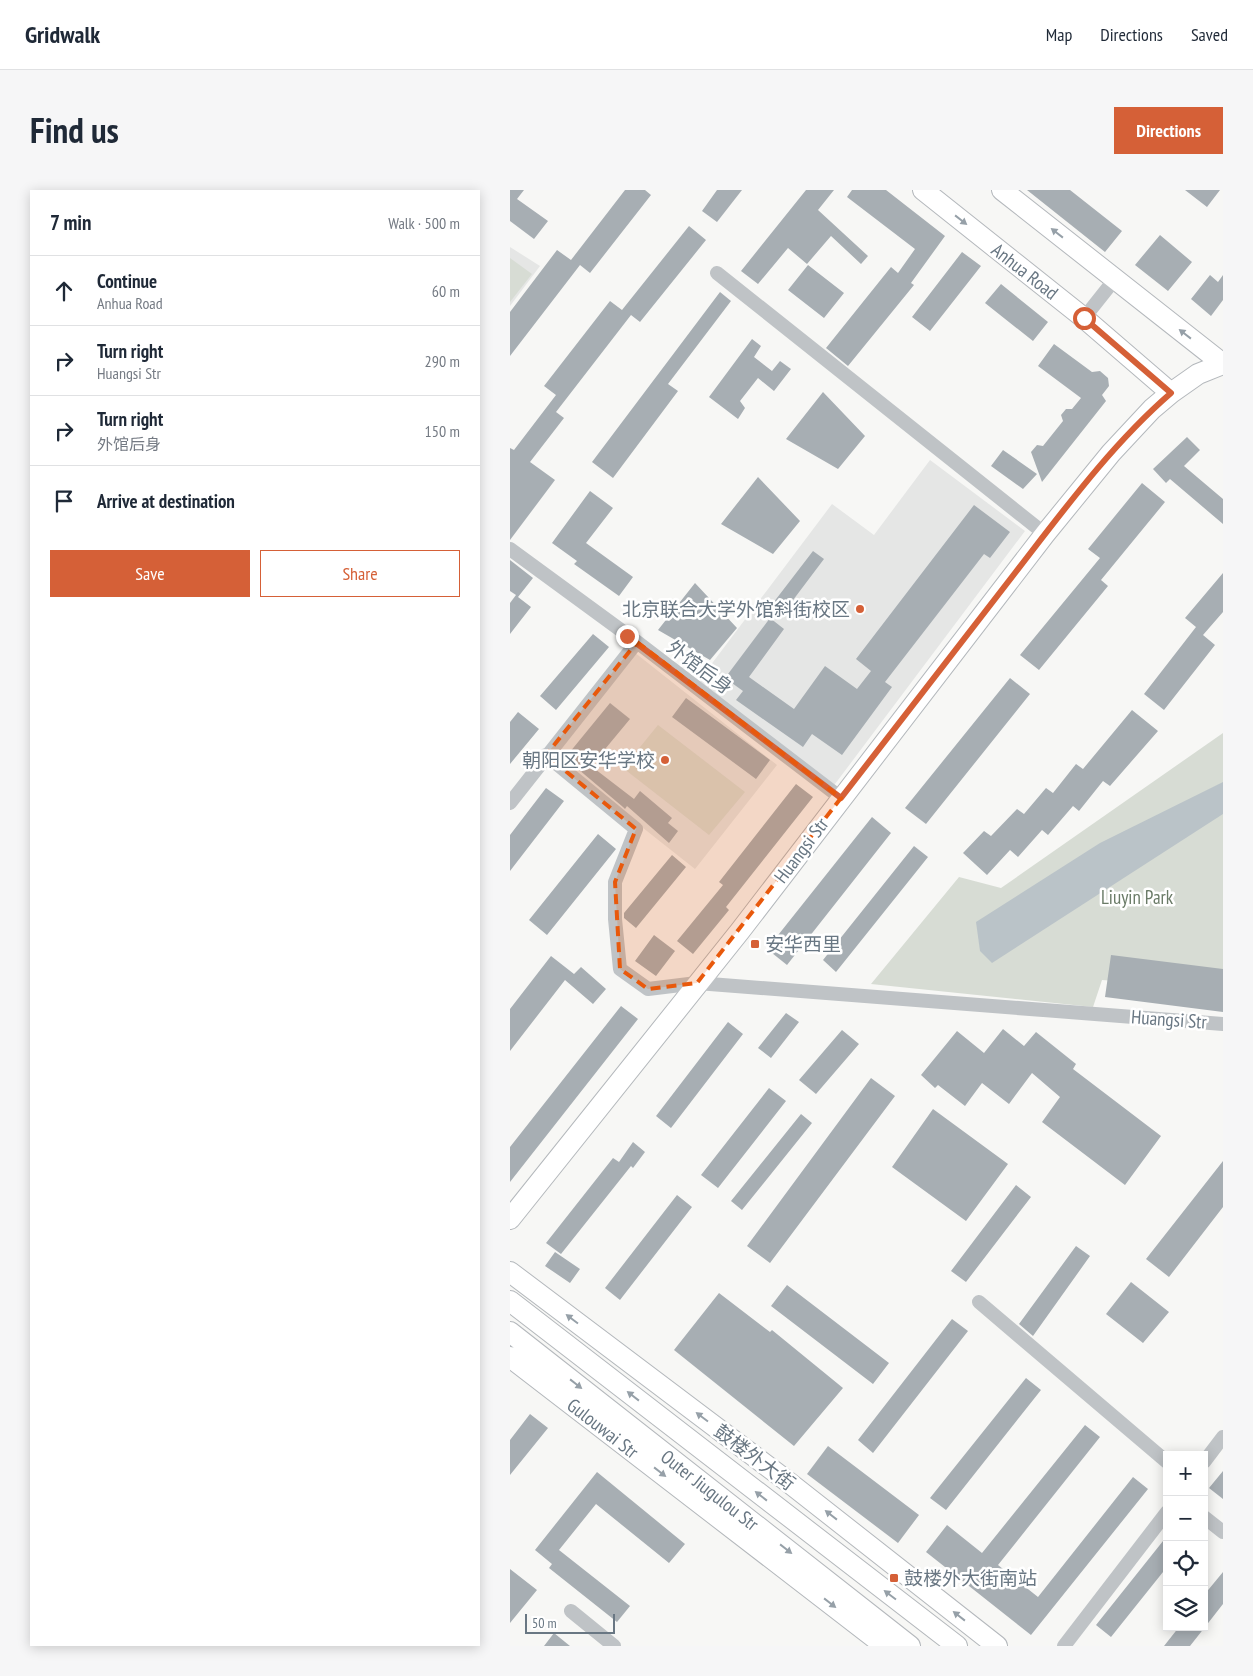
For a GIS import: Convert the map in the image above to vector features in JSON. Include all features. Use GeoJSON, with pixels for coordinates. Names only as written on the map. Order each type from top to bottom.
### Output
{"type":"FeatureCollection","features":[{"type":"Feature","properties":{"kind":"street","name":"Anhua Road"},"geometry":{"type":"LineString","coordinates":[[923,190],[1084,318],[1171,393]]}},
{"type":"Feature","properties":{"kind":"street"},"geometry":{"type":"LineString","coordinates":[[1002,190],[1223,364]]}},
{"type":"Feature","properties":{"kind":"street"},"geometry":{"type":"LineString","coordinates":[[717,273],[1045,534]]}},
{"type":"Feature","properties":{"kind":"street"},"geometry":{"type":"LineString","coordinates":[[1084,318],[1115,279]]}},
{"type":"Feature","properties":{"kind":"street","name":"Huangsi Str"},"geometry":{"type":"LineString","coordinates":[[510,1219],[697,983],[1045,534],[1111,453],[1152,409],[1171,393],[1198,374],[1223,364]]}},
{"type":"Feature","properties":{"kind":"street","name":"外馆后身"},"geometry":{"type":"LineString","coordinates":[[510,550],[636,642],[841,798]]}},
{"type":"Feature","properties":{"kind":"street"},"geometry":{"type":"LineString","coordinates":[[510,803],[636,642]]}},
{"type":"Feature","properties":{"kind":"street","name":"Huangsi Str"},"geometry":{"type":"LineString","coordinates":[[546,756],[636,829],[615,882],[615,919],[620,970],[648,989],[697,983],[1223,1024]]}},
{"type":"Feature","properties":{"kind":"street","name":"鼓楼外大街"},"geometry":{"type":"LineString","coordinates":[[510,1272],[787,1481],[997,1646]]}},
{"type":"Feature","properties":{"kind":"street","name":"鼓楼外大街"},"geometry":{"type":"LineString","coordinates":[[510,1301],[957,1646]]}},
{"type":"Feature","properties":{"kind":"street"},"geometry":{"type":"LineString","coordinates":[[980,1302],[1163,1459]]}},
{"type":"Feature","properties":{"kind":"street","name":"Outer Jiugulou Str"},"geometry":{"type":"LineString","coordinates":[[510,1332],[910,1646]]}},
{"type":"Feature","properties":{"kind":"street","name":"Gulouwai Str"},"geometry":{"type":"LineString","coordinates":[[510,1357],[885,1646]]}},
{"type":"Feature","properties":{"kind":"street"},"geometry":{"type":"LineString","coordinates":[[1208,1457],[1223,1437]]}},
{"type":"Feature","properties":{"kind":"street"},"geometry":{"type":"LineString","coordinates":[[1064,1646],[1163,1517]]}},
{"type":"Feature","properties":{"kind":"street"},"geometry":{"type":"LineString","coordinates":[[1208,1520],[1223,1532]]}},
{"type":"Feature","properties":{"kind":"street"},"geometry":{"type":"LineString","coordinates":[[570,1611],[614,1646]]}},
{"type":"Feature","properties":{"kind":"highlighted area"},"geometry":{"type":"Polygon","coordinates":[[[637,642],[841,798],[697,983],[648,989],[620,969],[615,882],[636,829],[546,755],[637,642]]]}},
{"type":"Feature","properties":{"kind":"shaded area"},"geometry":{"type":"Polygon","coordinates":[[[510,247],[540,266],[510,306],[510,247]]]}},
{"type":"Feature","properties":{"kind":"shaded area","name":"北京联合大学外馆斜街校区"},"geometry":{"type":"Polygon","coordinates":[[[930,460],[1025,531],[832,788],[698,682],[832,504],[874,535],[930,460]]]}},
{"type":"Feature","properties":{"kind":"shaded area","name":"朝阳区安华学校"},"geometry":{"type":"Polygon","coordinates":[[[634,652],[777,765],[695,869],[552,756],[634,652]]]}},
{"type":"Feature","properties":{"kind":"shaded area"},"geometry":{"type":"Polygon","coordinates":[[[1223,782],[1223,814],[992,963],[980,951],[976,922],[1100,843],[1223,782]]]}},
{"type":"Feature","properties":{"kind":"green space"},"geometry":{"type":"Polygon","coordinates":[[[510,258],[532,274],[510,302],[510,258]]]}},
{"type":"Feature","properties":{"kind":"green space"},"geometry":{"type":"Polygon","coordinates":[[[658,725],[745,792],[709,835],[623,768],[658,725]]]}},
{"type":"Feature","properties":{"kind":"green space","name":"Liuyin Park"},"geometry":{"type":"Polygon","coordinates":[[[1223,733],[1223,988],[1102,980],[1093,1007],[871,984],[959,877],[1001,888],[1223,733]]]}},
{"type":"Feature","properties":{"kind":"building"},"geometry":{"type":"Polygon","coordinates":[[[510,190],[524,190],[517,199],[548,221],[534,239],[510,221],[510,190]]]}},
{"type":"Feature","properties":{"kind":"building"},"geometry":{"type":"Polygon","coordinates":[[[625,190],[645,190],[651,195],[590,273],[580,265],[510,356],[510,312],[557,250],[571,260],[625,190]]]}},
{"type":"Feature","properties":{"kind":"building"},"geometry":{"type":"Polygon","coordinates":[[[717,190],[742,190],[717,222],[702,211],[717,190]]]}},
{"type":"Feature","properties":{"kind":"building"},"geometry":{"type":"Polygon","coordinates":[[[806,190],[834,190],[818,210],[868,256],[861,264],[831,236],[807,264],[788,248],[758,284],[741,271],[806,190]]]}},
{"type":"Feature","properties":{"kind":"building"},"geometry":{"type":"Polygon","coordinates":[[[852,190],[886,190],[945,236],[911,283],[914,285],[848,366],[826,348],[891,267],[898,273],[915,249],[847,197],[852,190]]]}},
{"type":"Feature","properties":{"kind":"building"},"geometry":{"type":"Polygon","coordinates":[[[1027,190],[1070,190],[1122,231],[1105,252],[1027,190]]]}},
{"type":"Feature","properties":{"kind":"building"},"geometry":{"type":"Polygon","coordinates":[[[1185,190],[1220,190],[1207,207],[1185,190]]]}},
{"type":"Feature","properties":{"kind":"building"},"geometry":{"type":"Polygon","coordinates":[[[689,226],[706,240],[640,322],[631,315],[556,412],[564,418],[530,462],[555,480],[510,540],[510,448],[514,450],[556,395],[544,386],[610,301],[622,310],[689,226]]]}},
{"type":"Feature","properties":{"kind":"building"},"geometry":{"type":"Polygon","coordinates":[[[1160,235],[1192,262],[1168,291],[1135,265],[1160,235]]]}},
{"type":"Feature","properties":{"kind":"building"},"geometry":{"type":"Polygon","coordinates":[[[962,252],[981,266],[930,331],[912,317],[962,252]]]}},
{"type":"Feature","properties":{"kind":"building"},"geometry":{"type":"Polygon","coordinates":[[[808,265],[844,293],[824,318],[788,290],[808,265]]]}},
{"type":"Feature","properties":{"kind":"building"},"geometry":{"type":"Polygon","coordinates":[[[1210,275],[1218,282],[1223,275],[1223,300],[1211,316],[1191,299],[1210,275]]]}},
{"type":"Feature","properties":{"kind":"building"},"geometry":{"type":"Polygon","coordinates":[[[1001,284],[1048,322],[1033,341],[985,303],[1001,284]]]}},
{"type":"Feature","properties":{"kind":"building"},"geometry":{"type":"Polygon","coordinates":[[[720,292],[731,301],[668,384],[678,391],[613,478],[592,462],[720,292]]]}},
{"type":"Feature","properties":{"kind":"building"},"geometry":{"type":"Polygon","coordinates":[[[752,339],[761,346],[754,357],[772,371],[780,361],[791,369],[774,391],[758,378],[740,401],[745,408],[738,419],[709,397],[752,339]]]}},
{"type":"Feature","properties":{"kind":"building"},"geometry":{"type":"Polygon","coordinates":[[[1054,344],[1092,372],[1100,371],[1108,378],[1109,386],[1102,395],[1106,401],[1042,482],[1031,452],[1037,445],[1043,446],[1063,421],[1061,415],[1066,409],[1072,409],[1081,398],[1038,366],[1054,344]]]}},
{"type":"Feature","properties":{"kind":"building"},"geometry":{"type":"Polygon","coordinates":[[[823,392],[865,436],[838,469],[786,439],[823,392]]]}},
{"type":"Feature","properties":{"kind":"building"},"geometry":{"type":"Polygon","coordinates":[[[1187,437],[1200,450],[1184,466],[1223,499],[1223,524],[1170,479],[1166,483],[1153,469],[1187,437]]]}},
{"type":"Feature","properties":{"kind":"building"},"geometry":{"type":"Polygon","coordinates":[[[1003,450],[1037,474],[1023,489],[991,466],[1003,450]]]}},
{"type":"Feature","properties":{"kind":"building"},"geometry":{"type":"Polygon","coordinates":[[[758,477],[800,521],[773,554],[721,524],[758,477]]]}},
{"type":"Feature","properties":{"kind":"building"},"geometry":{"type":"Polygon","coordinates":[[[1142,483],[1165,502],[1101,580],[1108,586],[1039,670],[1020,655],[1100,558],[1088,549],[1142,483]]]}},
{"type":"Feature","properties":{"kind":"building"},"geometry":{"type":"Polygon","coordinates":[[[590,491],[613,508],[586,543],[633,577],[619,596],[574,564],[577,561],[552,543],[590,491]]]}},
{"type":"Feature","properties":{"kind":"building"},"geometry":{"type":"Polygon","coordinates":[[[974,505],[1010,532],[990,558],[984,554],[885,682],[892,687],[842,755],[812,734],[803,747],[736,700],[743,691],[725,678],[770,618],[784,629],[749,677],[794,709],[825,666],[857,689],[871,671],[856,659],[974,505]]]}},
{"type":"Feature","properties":{"kind":"building"},"geometry":{"type":"Polygon","coordinates":[[[813,551],[824,559],[781,616],[770,607],[813,551]]]}},
{"type":"Feature","properties":{"kind":"building"},"geometry":{"type":"Polygon","coordinates":[[[510,560],[533,578],[518,597],[531,607],[510,634],[510,603],[516,595],[510,591],[510,560]]]}},
{"type":"Feature","properties":{"kind":"building"},"geometry":{"type":"Polygon","coordinates":[[[1223,573],[1223,612],[1203,635],[1215,645],[1164,710],[1144,694],[1196,627],[1185,618],[1223,573]]]}},
{"type":"Feature","properties":{"kind":"building"},"geometry":{"type":"Polygon","coordinates":[[[695,583],[737,628],[710,660],[658,630],[695,583]]]}},
{"type":"Feature","properties":{"kind":"building"},"geometry":{"type":"Polygon","coordinates":[[[593,634],[609,647],[556,710],[540,696],[593,634]]]}},
{"type":"Feature","properties":{"kind":"building"},"geometry":{"type":"Polygon","coordinates":[[[1010,678],[1030,694],[926,824],[905,808],[1010,678]]]}},
{"type":"Feature","properties":{"kind":"building"},"geometry":{"type":"Polygon","coordinates":[[[686,698],[770,760],[756,779],[672,717],[686,698]]]}},
{"type":"Feature","properties":{"kind":"building"},"geometry":{"type":"Polygon","coordinates":[[[610,703],[630,719],[591,766],[634,799],[640,791],[672,818],[668,823],[678,831],[669,843],[627,806],[625,809],[565,758],[610,703]]]}},
{"type":"Feature","properties":{"kind":"building"},"geometry":{"type":"Polygon","coordinates":[[[1132,710],[1158,731],[1110,786],[1103,781],[1079,811],[1073,806],[1048,835],[1042,830],[1018,857],[1010,850],[987,875],[963,853],[984,831],[991,836],[1017,809],[1024,814],[1046,788],[1053,793],[1076,764],[1083,769],[1132,710]]]}},
{"type":"Feature","properties":{"kind":"building"},"geometry":{"type":"Polygon","coordinates":[[[518,712],[539,729],[510,764],[510,722],[518,712]]]}},
{"type":"Feature","properties":{"kind":"building"},"geometry":{"type":"Polygon","coordinates":[[[796,784],[813,797],[726,907],[729,910],[693,954],[677,941],[723,885],[719,882],[796,784]]]}},
{"type":"Feature","properties":{"kind":"building"},"geometry":{"type":"Polygon","coordinates":[[[546,788],[564,801],[510,871],[510,835],[546,788]]]}},
{"type":"Feature","properties":{"kind":"building"},"geometry":{"type":"Polygon","coordinates":[[[872,817],[891,833],[787,965],[767,949],[872,817]]]}},
{"type":"Feature","properties":{"kind":"building"},"geometry":{"type":"Polygon","coordinates":[[[598,834],[616,849],[547,935],[529,920],[598,834]]]}},
{"type":"Feature","properties":{"kind":"building"},"geometry":{"type":"Polygon","coordinates":[[[914,846],[928,857],[836,972],[823,960],[914,846]]]}},
{"type":"Feature","properties":{"kind":"building"},"geometry":{"type":"Polygon","coordinates":[[[672,855],[686,867],[636,928],[624,918],[624,913],[672,855]]]}},
{"type":"Feature","properties":{"kind":"building"},"geometry":{"type":"Polygon","coordinates":[[[654,935],[675,951],[656,976],[635,961],[654,935]]]}},
{"type":"Feature","properties":{"kind":"building"},"geometry":{"type":"Polygon","coordinates":[[[1111,955],[1223,969],[1223,1012],[1105,997],[1111,955]]]}},
{"type":"Feature","properties":{"kind":"building"},"geometry":{"type":"Polygon","coordinates":[[[551,956],[574,974],[581,967],[606,989],[593,1004],[565,980],[510,1051],[510,1009],[551,956]]]}},
{"type":"Feature","properties":{"kind":"building"},"geometry":{"type":"Polygon","coordinates":[[[621,1006],[638,1019],[510,1182],[510,1147],[621,1006]]]}},
{"type":"Feature","properties":{"kind":"building"},"geometry":{"type":"Polygon","coordinates":[[[786,1013],[799,1022],[771,1058],[758,1048],[786,1013]]]}},
{"type":"Feature","properties":{"kind":"building"},"geometry":{"type":"Polygon","coordinates":[[[728,1022],[743,1034],[671,1128],[656,1116],[728,1022]]]}},
{"type":"Feature","properties":{"kind":"building"},"geometry":{"type":"Polygon","coordinates":[[[1003,1029],[1024,1046],[1036,1032],[1076,1064],[1073,1069],[1161,1136],[1125,1185],[1042,1122],[1060,1097],[1032,1073],[1009,1104],[982,1083],[965,1106],[938,1085],[935,1088],[921,1075],[957,1031],[984,1053],[1003,1029]]]}},
{"type":"Feature","properties":{"kind":"building"},"geometry":{"type":"Polygon","coordinates":[[[842,1030],[859,1044],[816,1094],[799,1080],[842,1030]]]}},
{"type":"Feature","properties":{"kind":"building"},"geometry":{"type":"Polygon","coordinates":[[[871,1078],[895,1096],[770,1263],[747,1246],[871,1078]]]}},
{"type":"Feature","properties":{"kind":"building"},"geometry":{"type":"Polygon","coordinates":[[[769,1088],[786,1101],[718,1188],[701,1175],[769,1088]]]}},
{"type":"Feature","properties":{"kind":"building"},"geometry":{"type":"Polygon","coordinates":[[[933,1109],[1008,1164],[966,1221],[892,1167],[933,1109]]]}},
{"type":"Feature","properties":{"kind":"building"},"geometry":{"type":"Polygon","coordinates":[[[801,1114],[812,1123],[742,1210],[731,1201],[801,1114]]]}},
{"type":"Feature","properties":{"kind":"building"},"geometry":{"type":"Polygon","coordinates":[[[633,1142],[645,1152],[633,1168],[631,1166],[561,1254],[546,1243],[613,1158],[619,1162],[633,1142]]]}},
{"type":"Feature","properties":{"kind":"building"},"geometry":{"type":"Polygon","coordinates":[[[1223,1161],[1223,1207],[1169,1277],[1146,1259],[1223,1161]]]}},
{"type":"Feature","properties":{"kind":"building"},"geometry":{"type":"Polygon","coordinates":[[[1016,1185],[1031,1197],[966,1282],[951,1271],[1016,1185]]]}},
{"type":"Feature","properties":{"kind":"building"},"geometry":{"type":"Polygon","coordinates":[[[677,1195],[692,1207],[620,1300],[605,1288],[677,1195]]]}},
{"type":"Feature","properties":{"kind":"building"},"geometry":{"type":"Polygon","coordinates":[[[1076,1246],[1090,1256],[1033,1336],[1019,1324],[1076,1246]]]}},
{"type":"Feature","properties":{"kind":"building"},"geometry":{"type":"Polygon","coordinates":[[[555,1252],[580,1269],[570,1283],[545,1266],[555,1252]]]}},
{"type":"Feature","properties":{"kind":"building"},"geometry":{"type":"Polygon","coordinates":[[[1131,1282],[1169,1312],[1143,1343],[1106,1314],[1131,1282]]]}},
{"type":"Feature","properties":{"kind":"building"},"geometry":{"type":"Polygon","coordinates":[[[787,1285],[889,1363],[873,1384],[771,1306],[787,1285]]]}},
{"type":"Feature","properties":{"kind":"building"},"geometry":{"type":"Polygon","coordinates":[[[719,1293],[770,1332],[772,1330],[843,1388],[794,1446],[674,1350],[719,1293]]]}},
{"type":"Feature","properties":{"kind":"building"},"geometry":{"type":"Polygon","coordinates":[[[952,1319],[968,1331],[873,1453],[858,1440],[952,1319]]]}},
{"type":"Feature","properties":{"kind":"building"},"geometry":{"type":"Polygon","coordinates":[[[1026,1378],[1041,1390],[946,1510],[930,1498],[1026,1378]]]}},
{"type":"Feature","properties":{"kind":"building"},"geometry":{"type":"Polygon","coordinates":[[[530,1414],[548,1428],[510,1475],[510,1440],[530,1414]]]}},
{"type":"Feature","properties":{"kind":"building"},"geometry":{"type":"Polygon","coordinates":[[[1085,1425],[1100,1437],[998,1565],[1038,1597],[1133,1477],[1148,1489],[1031,1635],[926,1552],[947,1525],[982,1553],[1085,1425]]]}},
{"type":"Feature","properties":{"kind":"building"},"geometry":{"type":"Polygon","coordinates":[[[828,1446],[919,1515],[898,1543],[807,1474],[828,1446]]]}},
{"type":"Feature","properties":{"kind":"building"},"geometry":{"type":"Polygon","coordinates":[[[1223,1471],[1223,1499],[1209,1488],[1223,1471]]]}},
{"type":"Feature","properties":{"kind":"building"},"geometry":{"type":"Polygon","coordinates":[[[597,1472],[685,1544],[669,1563],[596,1504],[559,1550],[630,1606],[617,1622],[549,1568],[552,1564],[535,1550],[597,1472]]]}},
{"type":"Feature","properties":{"kind":"building"},"geometry":{"type":"Polygon","coordinates":[[[1163,1541],[1163,1572],[1111,1637],[1096,1625],[1163,1541]]]}},
{"type":"Feature","properties":{"kind":"building"},"geometry":{"type":"Polygon","coordinates":[[[510,1569],[537,1590],[510,1623],[510,1569]]]}},
{"type":"Feature","properties":{"kind":"building"},"geometry":{"type":"Polygon","coordinates":[[[1223,1572],[1223,1604],[1208,1623],[1208,1590],[1223,1572]]]}},
{"type":"Feature","properties":{"kind":"building"},"geometry":{"type":"Polygon","coordinates":[[[1176,1631],[1202,1631],[1190,1646],[1164,1646],[1176,1631]]]}},
{"type":"Feature","properties":{"kind":"building"},"geometry":{"type":"Polygon","coordinates":[[[554,1633],[570,1646],[544,1646],[554,1633]]]}},
{"type":"Feature","properties":{"kind":"place","name":"北京联合大学外馆斜街校区"},"geometry":{"type":"Point","coordinates":[860,609]}},
{"type":"Feature","properties":{"kind":"place","name":"朝阳区安华学校"},"geometry":{"type":"Point","coordinates":[665,760]}},
{"type":"Feature","properties":{"kind":"place","name":"安华西里"},"geometry":{"type":"Point","coordinates":[755,944]}},
{"type":"Feature","properties":{"kind":"place","name":"鼓楼外大街南站"},"geometry":{"type":"Point","coordinates":[894,1578]}},
{"type":"Feature","properties":{"kind":"route"},"geometry":{"type":"LineString","coordinates":[[627,636],[841,798],[1045,534],[1111,453],[1152,409],[1171,393],[1084,318]]}}]}
